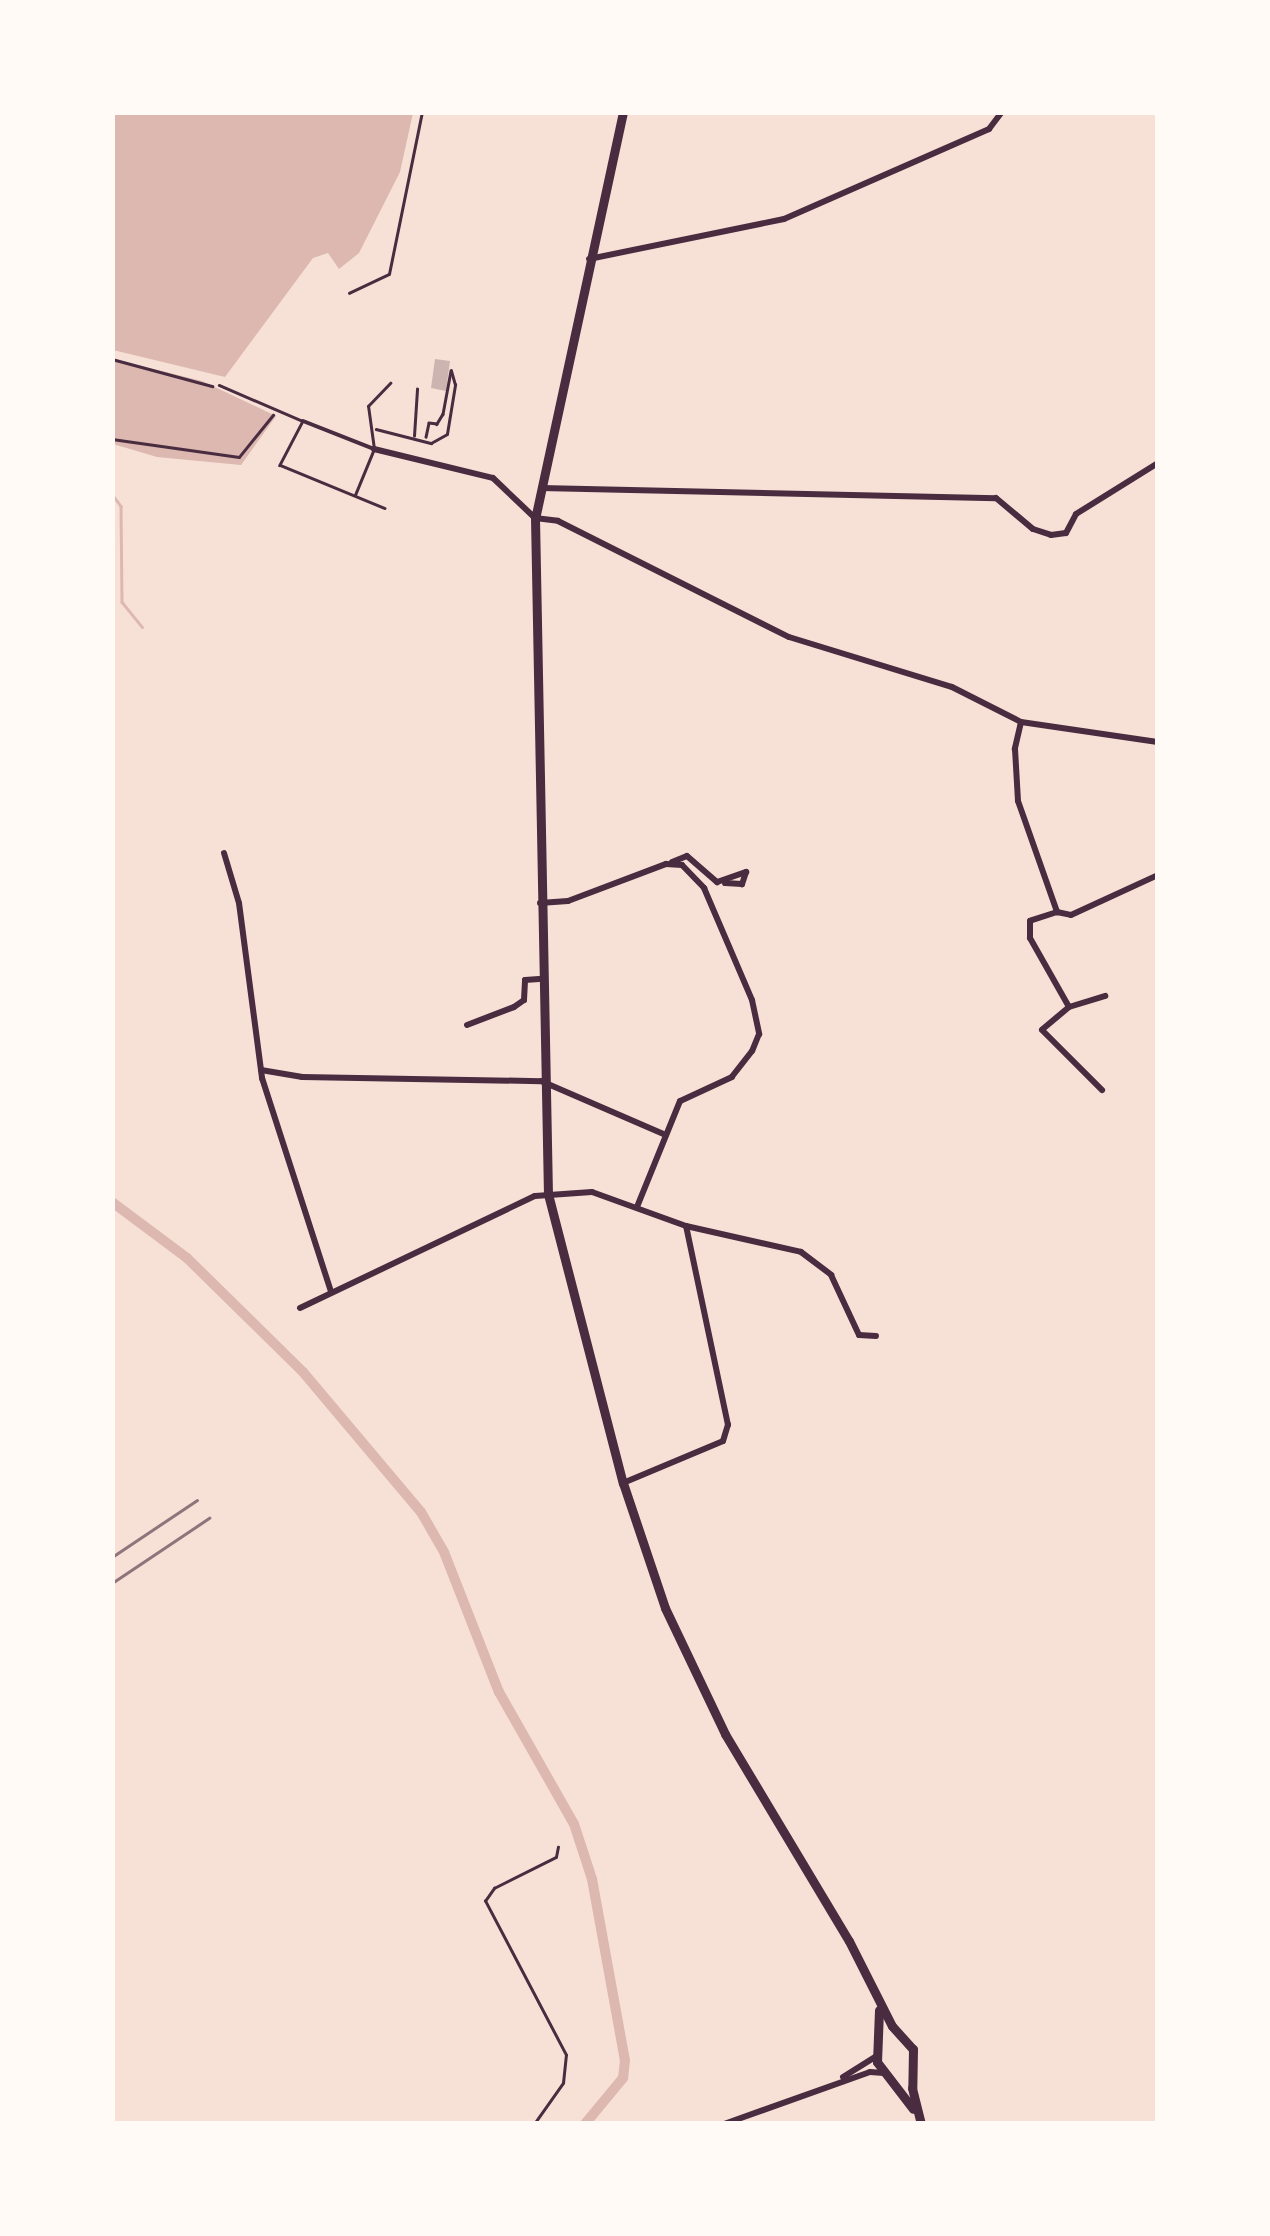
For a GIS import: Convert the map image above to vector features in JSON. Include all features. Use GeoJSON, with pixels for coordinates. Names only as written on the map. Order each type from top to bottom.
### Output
{"type":"FeatureCollection","features":[{"type":"Feature","properties":{"kind":"main road"},"geometry":{"type":"LineString","coordinates":[[622,112],[587,260],[536,518],[541,1082],[548,1194],[623,1483],[690,1664],[878,2002],[915,2055],[912,2067],[920,2122]]}},
{"type":"Feature","properties":{"kind":"main road"},"geometry":{"type":"LineString","coordinates":[[878,2002],[881,2044],[876,2056],[920,2122]]}},
{"type":"Feature","properties":{"kind":"main road"},"geometry":{"type":"LineString","coordinates":[[881,2044],[904,2040]]}},
{"type":"Feature","properties":{"kind":"main road"},"geometry":{"type":"LineString","coordinates":[[887,2074],[912,2067]]}},
{"type":"Feature","properties":{"kind":"street"},"geometry":{"type":"LineString","coordinates":[[587,260],[784,219],[989,129],[1002,112]]}},
{"type":"Feature","properties":{"kind":"street"},"geometry":{"type":"LineString","coordinates":[[304,421],[374,449],[494,478],[536,518],[604,543],[749,621],[952,686],[1022,722],[1155,741]]}},
{"type":"Feature","properties":{"kind":"street"},"geometry":{"type":"LineString","coordinates":[[540,488],[996,498],[1051,536],[1066,533],[1076,514],[1158,463]]}},
{"type":"Feature","properties":{"kind":"street"},"geometry":{"type":"LineString","coordinates":[[1022,722],[1015,749],[1018,800],[1057,912]]}},
{"type":"Feature","properties":{"kind":"street"},"geometry":{"type":"LineString","coordinates":[[224,853],[239,903],[261,1070],[330,1292]]}},
{"type":"Feature","properties":{"kind":"street"},"geometry":{"type":"LineString","coordinates":[[538,902],[568,901],[687,856],[725,882]]}},
{"type":"Feature","properties":{"kind":"street"},"geometry":{"type":"LineString","coordinates":[[638,1207],[680,1101],[732,1077],[760,1034],[752,1000],[704,888],[682,866],[666,864]]}},
{"type":"Feature","properties":{"kind":"street"},"geometry":{"type":"LineString","coordinates":[[1068,1008],[1030,938],[1030,921],[1057,912],[1071,915],[1158,875]]}},
{"type":"Feature","properties":{"kind":"street"},"geometry":{"type":"LineString","coordinates":[[466,1025],[524,1000],[525,980],[540,979]]}},
{"type":"Feature","properties":{"kind":"street"},"geometry":{"type":"LineString","coordinates":[[1102,1090],[1042,1030],[1068,1008],[1105,996]]}},
{"type":"Feature","properties":{"kind":"street"},"geometry":{"type":"LineString","coordinates":[[261,1070],[302,1077],[541,1082],[666,1135]]}},
{"type":"Feature","properties":{"kind":"street"},"geometry":{"type":"LineString","coordinates":[[300,1308],[548,1194],[592,1192],[686,1226],[801,1252],[831,1275],[859,1335],[876,1336]]}},
{"type":"Feature","properties":{"kind":"street"},"geometry":{"type":"LineString","coordinates":[[623,1483],[723,1441],[728,1424],[686,1226]]}},
{"type":"Feature","properties":{"kind":"street"},"geometry":{"type":"LineString","coordinates":[[834,2083],[876,2056]]}},
{"type":"Feature","properties":{"kind":"street"},"geometry":{"type":"LineString","coordinates":[[724,2124],[834,2083],[887,2074]]}},
{"type":"Feature","properties":{"kind":"lane"},"geometry":{"type":"LineString","coordinates":[[355,496],[374,449],[368,406],[390,384]]}},
{"type":"Feature","properties":{"kind":"lane"},"geometry":{"type":"LineString","coordinates":[[218,386],[304,421],[280,466],[385,508]]}},
{"type":"Feature","properties":{"kind":"path"},"geometry":{"type":"LineString","coordinates":[[349,293],[389,274],[422,112]]}},
{"type":"Feature","properties":{"kind":"path"},"geometry":{"type":"LineString","coordinates":[[112,359],[218,386]]}},
{"type":"Feature","properties":{"kind":"path"},"geometry":{"type":"LineString","coordinates":[[372,428],[426,437],[431,442],[448,432],[455,385],[450,371],[443,414],[436,424],[429,423],[426,437]]}},
{"type":"Feature","properties":{"kind":"path"},"geometry":{"type":"LineString","coordinates":[[414,436],[416,388]]}},
{"type":"Feature","properties":{"kind":"path"},"geometry":{"type":"LineString","coordinates":[[112,438],[239,458],[276,416],[259,409]]}},
{"type":"Feature","properties":{"kind":"path"},"geometry":{"type":"LineString","coordinates":[[534,2124],[563,2082],[566,2055],[486,1900],[494,1888],[556,1857],[558,1847]]}},
{"type":"Feature","properties":{"kind":"shaded area"},"geometry":{"type":"Polygon","coordinates":[[[113,113],[413,113],[400,172],[359,253],[339,269],[328,253],[313,258],[225,377],[113,350],[113,113]]]}},
{"type":"Feature","properties":{"kind":"shaded area"},"geometry":{"type":"Polygon","coordinates":[[[113,359],[202,381],[276,416],[241,465],[157,457],[113,444],[113,359]]]}},
{"type":"Feature","properties":{"kind":"building"},"geometry":{"type":"Polygon","coordinates":[[[435,359],[450,361],[446,391],[431,388],[435,359]]]}},
{"type":"Feature","properties":{"kind":"waterway"},"geometry":{"type":"LineString","coordinates":[[112,494],[121,506],[122,602],[142,627]]}},
{"type":"Feature","properties":{"kind":"waterway"},"geometry":{"type":"LineString","coordinates":[[112,1202],[187,1258],[303,1372],[421,1512],[444,1552],[499,1692],[574,1824],[592,1879],[625,2060],[623,2078],[585,2124]]}},
{"type":"Feature","properties":{"kind":"railway"},"geometry":{"type":"LineString","coordinates":[[112,1557],[197,1500]]}},
{"type":"Feature","properties":{"kind":"railway"},"geometry":{"type":"LineString","coordinates":[[112,1583],[209,1518]]}}]}
